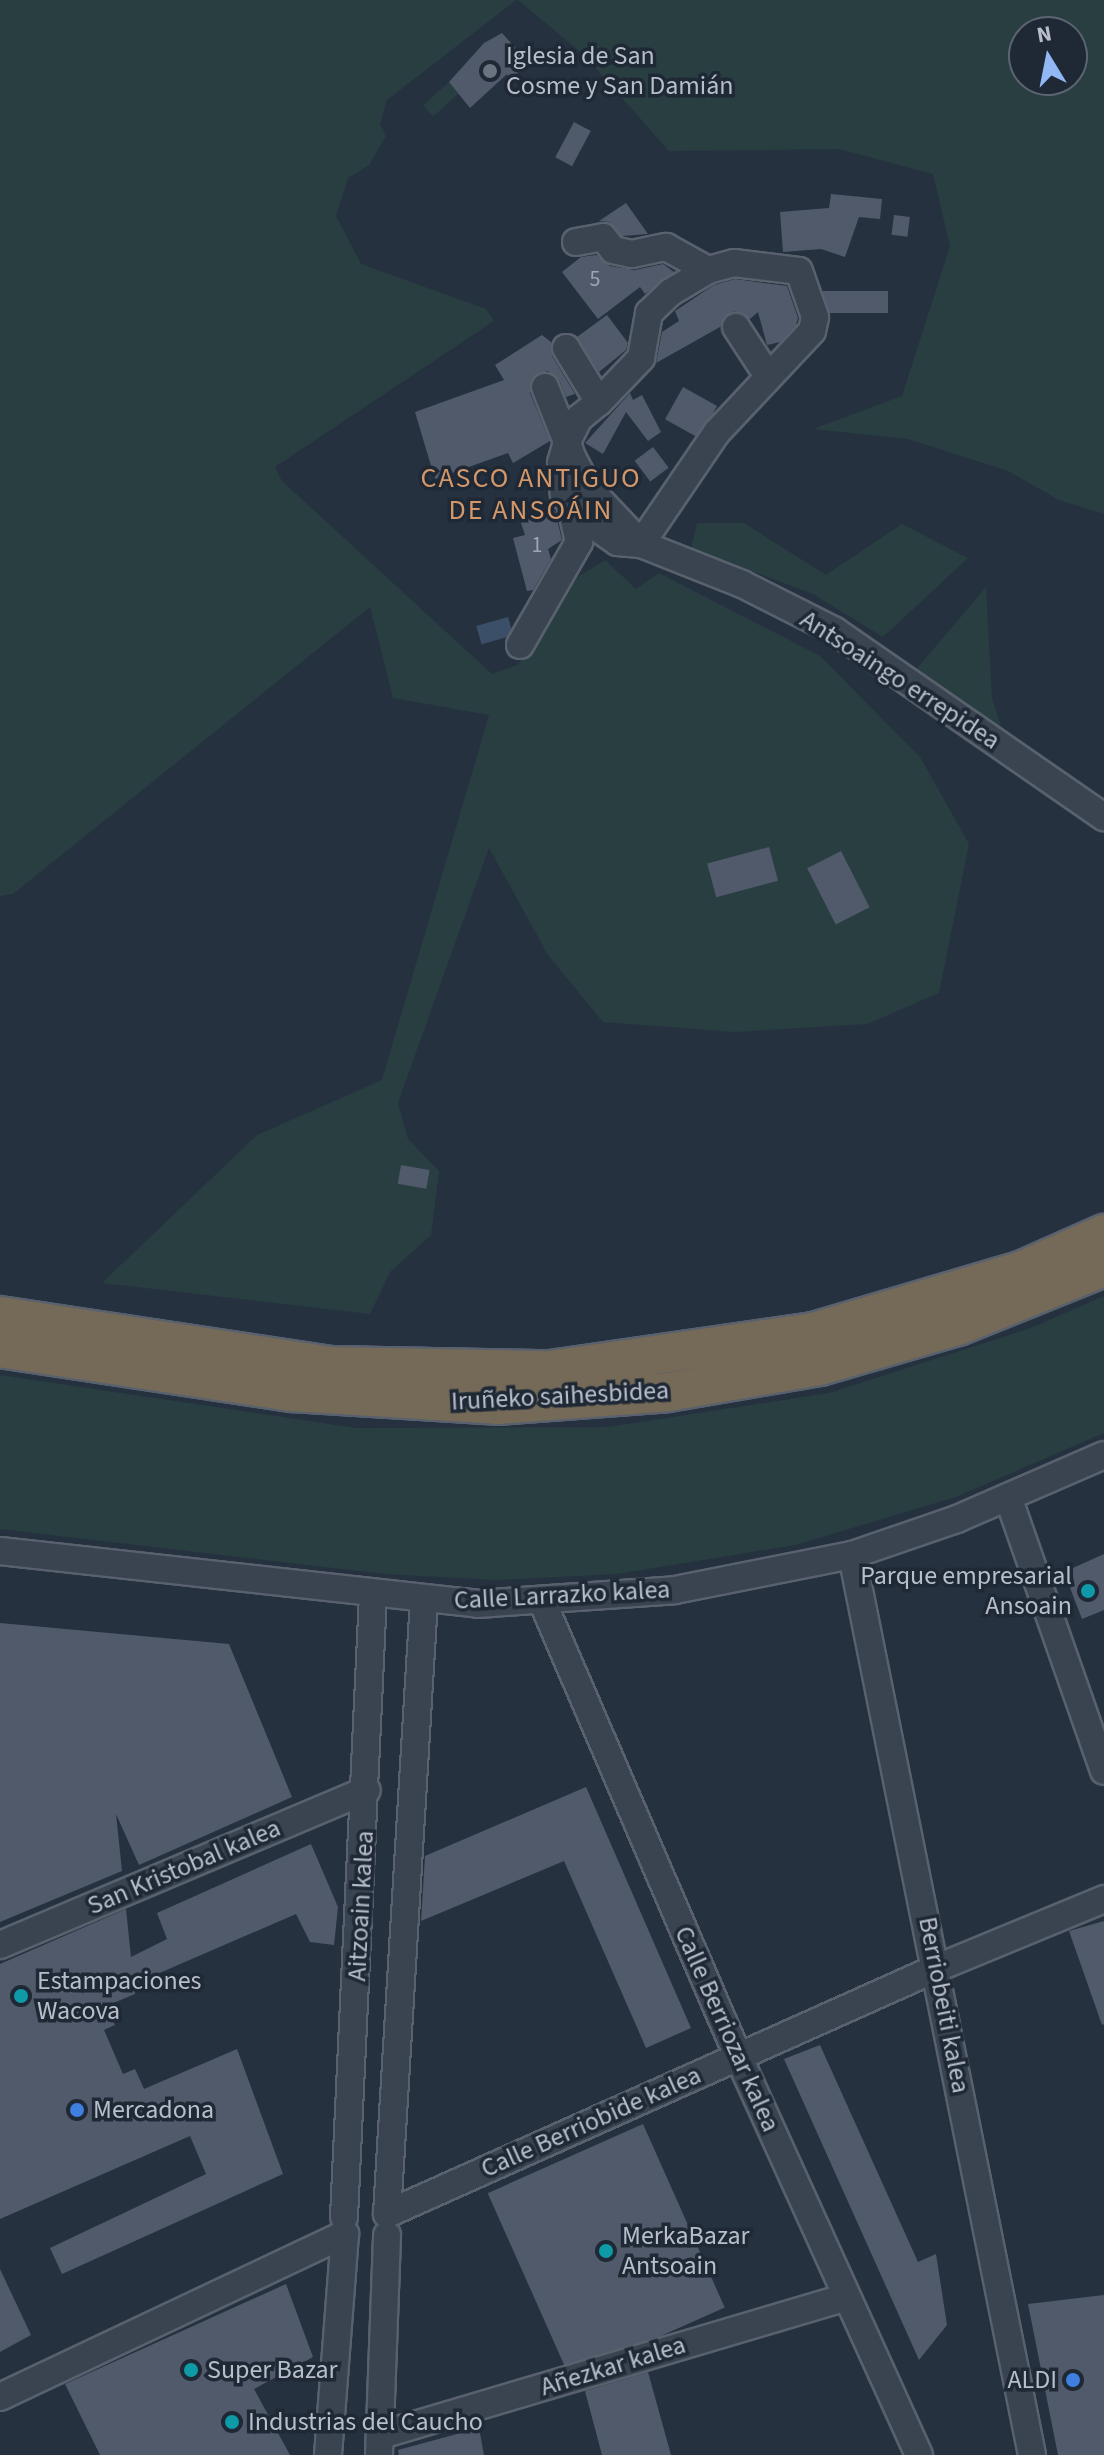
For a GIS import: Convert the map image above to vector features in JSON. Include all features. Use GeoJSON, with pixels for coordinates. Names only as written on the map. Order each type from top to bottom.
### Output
{"type":"FeatureCollection","features":[{"type":"Feature","properties":{"kind":"highway","name":"Iruñeko saihesbidea"},"geometry":{"type":"LineString","coordinates":[[0,1316],[332,1366],[550,1370],[813,1332],[1009,1275],[1104,1234]]}},
{"type":"Feature","properties":{"kind":"highway","name":"Iruñeko saihesbidea"},"geometry":{"type":"LineString","coordinates":[[0,1348],[292,1392],[388,1401],[528,1403],[668,1392],[820,1366],[958,1326],[1104,1267]]}},
{"type":"Feature","properties":{"kind":"street"},"geometry":{"type":"LineString","coordinates":[[576,242],[603,237],[613,250],[632,254],[666,247],[708,270]]}},
{"type":"Feature","properties":{"kind":"street"},"geometry":{"type":"LineString","coordinates":[[755,262],[799,271],[815,317],[812,331],[768,376],[717,432],[629,543],[586,548],[579,542],[571,508],[560,482],[567,442],[579,418],[599,402],[641,358],[649,313],[671,292],[708,270],[755,262]]}},
{"type":"Feature","properties":{"kind":"street"},"geometry":{"type":"LineString","coordinates":[[736,327],[768,376]]}},
{"type":"Feature","properties":{"kind":"street"},"geometry":{"type":"LineString","coordinates":[[566,348],[599,402]]}},
{"type":"Feature","properties":{"kind":"street"},"geometry":{"type":"LineString","coordinates":[[545,387],[589,489],[629,543]]}},
{"type":"Feature","properties":{"kind":"street"},"geometry":{"type":"LineString","coordinates":[[571,508],[629,543]]}},
{"type":"Feature","properties":{"kind":"street"},"geometry":{"type":"LineString","coordinates":[[520,645],[579,542]]}},
{"type":"Feature","properties":{"kind":"street","name":"Antsoaingo errepidea"},"geometry":{"type":"LineString","coordinates":[[629,543],[742,584],[835,631],[1104,817]]}},
{"type":"Feature","properties":{"kind":"street","name":"Calle Larrazko kalea"},"geometry":{"type":"LineString","coordinates":[[0,1551],[424,1600],[542,1601],[689,1588],[852,1555],[1008,1497],[1097,1458]]}},
{"type":"Feature","properties":{"kind":"street"},"geometry":{"type":"LineString","coordinates":[[1008,1497],[1104,1771]]}},
{"type":"Feature","properties":{"kind":"street","name":"Berriobeiti kalea"},"geometry":{"type":"LineString","coordinates":[[852,1555],[1032,2455]]}},
{"type":"Feature","properties":{"kind":"street","name":"Aitzoain kalea"},"geometry":{"type":"LineString","coordinates":[[328,2455],[345,2225],[367,1790],[373,1595]]}},
{"type":"Feature","properties":{"kind":"street","name":"Aitzoain kalea"},"geometry":{"type":"LineString","coordinates":[[380,2445],[387,2224],[424,1600]]}},
{"type":"Feature","properties":{"kind":"street","name":"Calle Berriozar kalea"},"geometry":{"type":"LineString","coordinates":[[542,1601],[738,2056],[919,2455]]}},
{"type":"Feature","properties":{"kind":"street","name":"San Kristobal kalea"},"geometry":{"type":"LineString","coordinates":[[0,1945],[367,1790]]}},
{"type":"Feature","properties":{"kind":"street","name":"Calle Berriobide kalea"},"geometry":{"type":"LineString","coordinates":[[387,2224],[738,2056],[937,1968],[1104,1899]]}},
{"type":"Feature","properties":{"kind":"street"},"geometry":{"type":"LineString","coordinates":[[0,2397],[345,2225],[361,2202],[376,2203],[387,2224],[370,2247],[355,2244],[345,2225]]}},
{"type":"Feature","properties":{"kind":"street","name":"Añezkar kalea"},"geometry":{"type":"LineString","coordinates":[[380,2445],[846,2297]]}},
{"type":"Feature","properties":{"kind":"green space"},"geometry":{"type":"Polygon","coordinates":[[[0,0],[516,0],[387,100],[380,124],[386,136],[369,165],[348,178],[336,216],[361,264],[486,309],[494,321],[275,467],[282,481],[492,674],[518,665],[568,583],[605,560],[636,589],[659,573],[820,656],[920,757],[969,844],[939,993],[867,1024],[735,1032],[603,1022],[548,955],[489,848],[398,1103],[408,1139],[439,1171],[431,1235],[390,1272],[370,1314],[102,1283],[257,1135],[382,1080],[489,715],[393,698],[370,607],[13,894],[0,896],[0,0]]]}},
{"type":"Feature","properties":{"kind":"green space"},"geometry":{"type":"Polygon","coordinates":[[[518,0],[1104,0],[1104,514],[1059,500],[1008,471],[908,439],[813,429],[902,396],[950,246],[933,174],[839,149],[669,151],[584,55],[518,0]]]}},
{"type":"Feature","properties":{"kind":"green space"},"geometry":{"type":"Polygon","coordinates":[[[449,82],[459,93],[433,117],[423,105],[449,82]]]}},
{"type":"Feature","properties":{"kind":"green space"},"geometry":{"type":"Polygon","coordinates":[[[697,523],[744,523],[826,575],[902,524],[968,558],[883,637],[813,594],[691,548],[697,523]]]}},
{"type":"Feature","properties":{"kind":"green space"},"geometry":{"type":"Polygon","coordinates":[[[986,587],[992,698],[1002,729],[914,672],[986,587]]]}},
{"type":"Feature","properties":{"kind":"green space"},"geometry":{"type":"Polygon","coordinates":[[[1104,1296],[1104,1433],[956,1497],[795,1545],[617,1574],[496,1580],[385,1574],[0,1529],[0,1375],[356,1428],[608,1427],[829,1393],[1031,1328],[1104,1296]]]}},
{"type":"Feature","properties":{"kind":"water"},"geometry":{"type":"Polygon","coordinates":[[[508,617],[513,635],[482,644],[476,626],[508,617]]]}},
{"type":"Feature","properties":{"kind":"building","name":"Iglesia de San Cosme y San Damián"},"geometry":{"type":"Polygon","coordinates":[[[502,33],[529,63],[510,80],[507,74],[470,108],[449,82],[484,43],[502,33]]]}},
{"type":"Feature","properties":{"kind":"building"},"geometry":{"type":"Polygon","coordinates":[[[574,122],[591,131],[572,166],[555,157],[574,122]]]}},
{"type":"Feature","properties":{"kind":"building"},"geometry":{"type":"Polygon","coordinates":[[[831,194],[882,199],[880,219],[859,217],[845,257],[821,249],[783,252],[780,212],[829,208],[831,194]]]}},
{"type":"Feature","properties":{"kind":"building"},"geometry":{"type":"Polygon","coordinates":[[[626,203],[648,234],[622,236],[609,222],[599,221],[626,203]]]}},
{"type":"Feature","properties":{"kind":"building"},"geometry":{"type":"Polygon","coordinates":[[[894,215],[910,217],[907,237],[892,235],[894,215]]]}},
{"type":"Feature","properties":{"kind":"building"},"geometry":{"type":"Polygon","coordinates":[[[596,255],[610,266],[635,270],[663,264],[674,272],[645,294],[640,287],[598,319],[562,272],[581,257],[596,255]]]}},
{"type":"Feature","properties":{"kind":"building"},"geometry":{"type":"Polygon","coordinates":[[[735,279],[787,286],[798,318],[796,325],[780,342],[767,345],[758,312],[750,319],[734,311],[720,327],[656,363],[662,332],[679,321],[675,311],[714,285],[735,279]]]}},
{"type":"Feature","properties":{"kind":"building"},"geometry":{"type":"Polygon","coordinates":[[[823,291],[888,291],[888,313],[823,313],[823,291]]]}},
{"type":"Feature","properties":{"kind":"building"},"geometry":{"type":"Polygon","coordinates":[[[607,315],[628,343],[626,350],[599,372],[577,337],[607,315]]]}},
{"type":"Feature","properties":{"kind":"building"},"geometry":{"type":"Polygon","coordinates":[[[542,335],[551,342],[552,356],[575,394],[566,397],[559,380],[548,371],[532,378],[530,393],[550,441],[513,463],[508,453],[435,479],[415,412],[504,380],[495,365],[542,335]]]}},
{"type":"Feature","properties":{"kind":"building"},"geometry":{"type":"Polygon","coordinates":[[[683,387],[717,406],[699,438],[665,419],[683,387]]]}},
{"type":"Feature","properties":{"kind":"building"},"geometry":{"type":"Polygon","coordinates":[[[630,393],[633,400],[642,395],[661,432],[648,441],[626,412],[603,454],[585,443],[630,393]]]}},
{"type":"Feature","properties":{"kind":"building"},"geometry":{"type":"Polygon","coordinates":[[[653,447],[669,468],[650,482],[635,461],[653,447]]]}},
{"type":"Feature","properties":{"kind":"building"},"geometry":{"type":"Polygon","coordinates":[[[555,511],[562,540],[548,549],[551,559],[533,590],[527,591],[513,538],[525,535],[520,520],[555,511]]]}},
{"type":"Feature","properties":{"kind":"building"},"geometry":{"type":"Polygon","coordinates":[[[769,847],[778,881],[716,897],[707,864],[769,847]]]}},
{"type":"Feature","properties":{"kind":"building"},"geometry":{"type":"Polygon","coordinates":[[[841,851],[870,907],[836,924],[807,868],[841,851]]]}},
{"type":"Feature","properties":{"kind":"building"},"geometry":{"type":"Polygon","coordinates":[[[401,1165],[430,1170],[426,1189],[398,1184],[401,1165]]]}},
{"type":"Feature","properties":{"kind":"building","name":"Parque empresarial Ansoain"},"geometry":{"type":"Polygon","coordinates":[[[1104,1554],[1104,1610],[1082,1619],[1064,1572],[1104,1554]]]}},
{"type":"Feature","properties":{"kind":"building"},"geometry":{"type":"Polygon","coordinates":[[[0,1623],[229,1644],[292,1797],[139,1865],[116,1814],[122,1871],[0,1922],[0,1623]]]}},
{"type":"Feature","properties":{"kind":"building"},"geometry":{"type":"Polygon","coordinates":[[[586,1787],[691,2028],[646,2048],[564,1861],[421,1921],[425,1856],[586,1787]]]}},
{"type":"Feature","properties":{"kind":"building"},"geometry":{"type":"Polygon","coordinates":[[[311,1844],[338,1907],[334,1945],[310,1942],[296,1914],[134,1984],[135,1994],[106,2006],[115,2025],[104,2030],[123,2074],[135,2069],[144,2089],[237,2049],[283,2174],[62,2274],[50,2248],[206,2174],[190,2136],[0,2219],[0,1964],[126,1909],[131,1957],[167,1939],[157,1913],[311,1844]]]}},
{"type":"Feature","properties":{"kind":"building"},"geometry":{"type":"Polygon","coordinates":[[[1104,1921],[1104,2024],[1102,2025],[1069,1931],[1104,1921]]]}},
{"type":"Feature","properties":{"kind":"building"},"geometry":{"type":"Polygon","coordinates":[[[820,2045],[918,2262],[936,2254],[947,2325],[919,2360],[784,2059],[820,2045]]]}},
{"type":"Feature","properties":{"kind":"building","name":"MerkaBazar Antsoain"},"geometry":{"type":"Polygon","coordinates":[[[643,2124],[725,2308],[569,2377],[488,2193],[643,2124]]]}},
{"type":"Feature","properties":{"kind":"building"},"geometry":{"type":"Polygon","coordinates":[[[0,2269],[31,2335],[0,2352],[0,2269]]]}},
{"type":"Feature","properties":{"kind":"building","name":"Super Bazar"},"geometry":{"type":"Polygon","coordinates":[[[286,2284],[313,2357],[254,2389],[290,2455],[100,2455],[65,2384],[286,2284]]]}},
{"type":"Feature","properties":{"kind":"building","name":"ALDI"},"geometry":{"type":"Polygon","coordinates":[[[1104,2295],[1104,2455],[1058,2455],[1028,2304],[1104,2295]]]}},
{"type":"Feature","properties":{"kind":"building"},"geometry":{"type":"Polygon","coordinates":[[[648,2372],[671,2455],[602,2455],[585,2391],[648,2372]]]}},
{"type":"Feature","properties":{"kind":"building"},"geometry":{"type":"Polygon","coordinates":[[[479,2428],[484,2455],[399,2455],[398,2450],[479,2428]]]}},
{"type":"Feature","properties":{"kind":"place","name":"Iglesia de San Cosme y San Damián"},"geometry":{"type":"Point","coordinates":[490,71]}},
{"type":"Feature","properties":{"kind":"place","name":"Parque empresarial Ansoain"},"geometry":{"type":"Point","coordinates":[1088,1591]}},
{"type":"Feature","properties":{"kind":"place","name":"Estampaciones Wacova"},"geometry":{"type":"Point","coordinates":[21,1996]}},
{"type":"Feature","properties":{"kind":"place","name":"Mercadona"},"geometry":{"type":"Point","coordinates":[77,2110]}},
{"type":"Feature","properties":{"kind":"place","name":"MerkaBazar Antsoain"},"geometry":{"type":"Point","coordinates":[606,2251]}},
{"type":"Feature","properties":{"kind":"place","name":"Super Bazar"},"geometry":{"type":"Point","coordinates":[191,2370]}},
{"type":"Feature","properties":{"kind":"place","name":"ALDI"},"geometry":{"type":"Point","coordinates":[1073,2380]}},
{"type":"Feature","properties":{"kind":"place","name":"Industrias del Caucho"},"geometry":{"type":"Point","coordinates":[232,2422]}},
{"type":"Feature","properties":{"kind":"district","name":"CASCO ANTIGUO DE ANSOÁIN"},"geometry":{"type":"Point","coordinates":[531,494]}}]}
